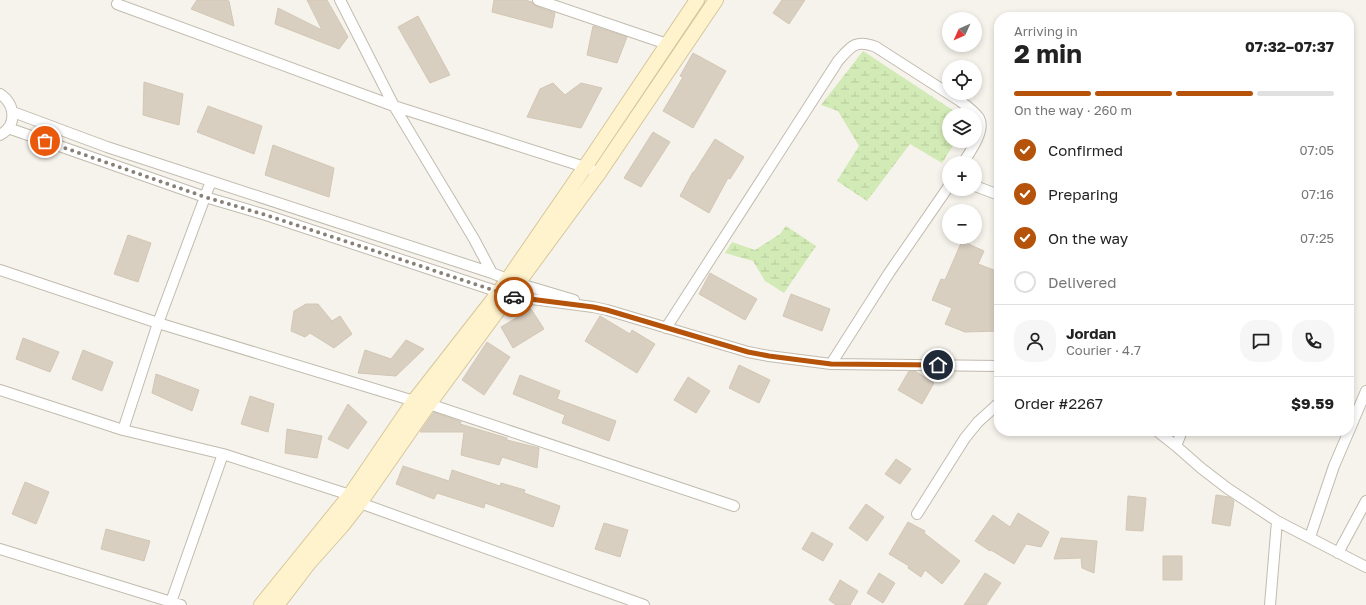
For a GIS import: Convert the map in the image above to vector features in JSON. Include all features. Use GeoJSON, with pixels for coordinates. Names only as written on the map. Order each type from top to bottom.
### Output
{"type":"FeatureCollection","features":[{"type":"Feature","properties":{"kind":"main road"},"geometry":{"type":"LineString","coordinates":[[261,605],[355,499],[429,404],[697,0]]}},
{"type":"Feature","properties":{"kind":"main road"},"geometry":{"type":"LineString","coordinates":[[512,281],[599,173],[716,0]]}},
{"type":"Feature","properties":{"kind":"main road"},"geometry":{"type":"LineString","coordinates":[[276,605],[309,563],[342,526],[355,499],[414,401],[503,294]]}},
{"type":"Feature","properties":{"kind":"street"},"geometry":{"type":"LineString","coordinates":[[340,0],[394,106],[470,232],[492,273]]}},
{"type":"Feature","properties":{"kind":"street"},"geometry":{"type":"LineString","coordinates":[[538,0],[667,44]]}},
{"type":"Feature","properties":{"kind":"street"},"geometry":{"type":"LineString","coordinates":[[117,4],[394,106],[585,167],[599,173]]}},
{"type":"Feature","properties":{"kind":"street"},"geometry":{"type":"LineString","coordinates":[[666,328],[838,61],[856,44],[866,43],[876,47],[972,110],[980,119],[981,128],[976,142],[967,156]]}},
{"type":"Feature","properties":{"kind":"street"},"geometry":{"type":"LineString","coordinates":[[0,94],[11,105],[13,112],[12,120],[8,128],[0,134]]}},
{"type":"Feature","properties":{"kind":"street"},"geometry":{"type":"LineString","coordinates":[[13,112],[107,147],[593,307]]}},
{"type":"Feature","properties":{"kind":"street"},"geometry":{"type":"LineString","coordinates":[[8,128],[205,197],[266,215],[503,294],[607,310],[748,352],[769,356],[831,364],[994,366]]}},
{"type":"Feature","properties":{"kind":"street"},"geometry":{"type":"LineString","coordinates":[[102,160],[107,147]]}},
{"type":"Feature","properties":{"kind":"street"},"geometry":{"type":"LineString","coordinates":[[123,430],[158,323],[212,181]]}},
{"type":"Feature","properties":{"kind":"street"},"geometry":{"type":"LineString","coordinates":[[982,189],[994,193]]}},
{"type":"Feature","properties":{"kind":"street"},"geometry":{"type":"LineString","coordinates":[[831,364],[889,273],[942,196]]}},
{"type":"Feature","properties":{"kind":"street"},"geometry":{"type":"LineString","coordinates":[[0,270],[158,323],[414,401]]}},
{"type":"Feature","properties":{"kind":"street"},"geometry":{"type":"LineString","coordinates":[[0,390],[123,430],[223,454],[355,499],[644,605]]}},
{"type":"Feature","properties":{"kind":"street"},"geometry":{"type":"LineString","coordinates":[[1354,419],[1366,391]]}},
{"type":"Feature","properties":{"kind":"street"},"geometry":{"type":"LineString","coordinates":[[429,404],[734,506]]}},
{"type":"Feature","properties":{"kind":"street"},"geometry":{"type":"LineString","coordinates":[[917,514],[965,438],[978,422],[994,408]]}},
{"type":"Feature","properties":{"kind":"street"},"geometry":{"type":"LineString","coordinates":[[1163,436],[1226,488],[1277,521],[1366,567]]}},
{"type":"Feature","properties":{"kind":"street"},"geometry":{"type":"LineString","coordinates":[[1176,446],[1180,436]]}},
{"type":"Feature","properties":{"kind":"street"},"geometry":{"type":"LineString","coordinates":[[1310,537],[1334,466],[1347,436]]}},
{"type":"Feature","properties":{"kind":"street"},"geometry":{"type":"LineString","coordinates":[[171,602],[223,454]]}},
{"type":"Feature","properties":{"kind":"street"},"geometry":{"type":"LineString","coordinates":[[1338,553],[1366,501]]}},
{"type":"Feature","properties":{"kind":"street"},"geometry":{"type":"LineString","coordinates":[[1270,605],[1277,521]]}},
{"type":"Feature","properties":{"kind":"street"},"geometry":{"type":"LineString","coordinates":[[0,549],[181,605]]}},
{"type":"Feature","properties":{"kind":"green space"},"geometry":{"type":"Polygon","coordinates":[[[863,51],[949,108],[942,108],[942,148],[952,148],[946,156],[942,156],[942,163],[910,144],[867,201],[837,181],[859,146],[838,111],[821,105],[863,51]]]}},
{"type":"Feature","properties":{"kind":"green space"},"geometry":{"type":"Polygon","coordinates":[[[786,226],[816,246],[784,293],[765,281],[753,261],[725,253],[732,242],[755,250],[780,234],[786,226]]]}},
{"type":"Feature","properties":{"kind":"building"},"geometry":{"type":"Polygon","coordinates":[[[197,0],[229,1],[234,26],[191,9],[197,0]]]}},
{"type":"Feature","properties":{"kind":"building"},"geometry":{"type":"Polygon","coordinates":[[[307,0],[327,0],[348,37],[339,49],[275,24],[278,8],[322,30],[307,0]]]}},
{"type":"Feature","properties":{"kind":"building"},"geometry":{"type":"Polygon","coordinates":[[[494,0],[525,0],[555,13],[552,28],[492,12],[494,0]]]}},
{"type":"Feature","properties":{"kind":"building"},"geometry":{"type":"Polygon","coordinates":[[[782,0],[805,0],[789,24],[773,13],[782,0]]]}},
{"type":"Feature","properties":{"kind":"building"},"geometry":{"type":"Polygon","coordinates":[[[418,16],[450,75],[430,83],[398,27],[418,16]]]}},
{"type":"Feature","properties":{"kind":"building"},"geometry":{"type":"Polygon","coordinates":[[[593,26],[627,37],[617,63],[587,55],[593,26]]]}},
{"type":"Feature","properties":{"kind":"building"},"geometry":{"type":"Polygon","coordinates":[[[693,53],[726,71],[693,128],[663,111],[683,77],[680,76],[693,53]]]}},
{"type":"Feature","properties":{"kind":"building"},"geometry":{"type":"Polygon","coordinates":[[[144,82],[183,94],[179,125],[143,115],[144,82]]]}},
{"type":"Feature","properties":{"kind":"building"},"geometry":{"type":"Polygon","coordinates":[[[553,83],[565,95],[581,83],[602,88],[581,128],[527,117],[540,89],[553,83]]]}},
{"type":"Feature","properties":{"kind":"building"},"geometry":{"type":"Polygon","coordinates":[[[208,106],[262,126],[254,154],[197,132],[208,106]]]}},
{"type":"Feature","properties":{"kind":"building"},"geometry":{"type":"Polygon","coordinates":[[[653,132],[670,142],[641,187],[624,178],[653,132]]]}},
{"type":"Feature","properties":{"kind":"building"},"geometry":{"type":"Polygon","coordinates":[[[715,139],[744,157],[730,179],[728,178],[709,213],[680,196],[693,172],[715,139]]]}},
{"type":"Feature","properties":{"kind":"building"},"geometry":{"type":"Polygon","coordinates":[[[273,145],[334,168],[329,197],[265,175],[273,145]]]}},
{"type":"Feature","properties":{"kind":"building"},"geometry":{"type":"Polygon","coordinates":[[[128,235],[151,243],[138,282],[114,274],[128,235]]]}},
{"type":"Feature","properties":{"kind":"building"},"geometry":{"type":"Polygon","coordinates":[[[961,244],[969,244],[984,251],[978,264],[994,270],[994,331],[965,332],[945,324],[952,308],[932,300],[941,279],[945,280],[961,244]]]}},
{"type":"Feature","properties":{"kind":"building"},"geometry":{"type":"Polygon","coordinates":[[[710,273],[757,299],[745,320],[699,294],[710,273]]]}},
{"type":"Feature","properties":{"kind":"building"},"geometry":{"type":"Polygon","coordinates":[[[791,294],[830,309],[822,331],[783,316],[791,294]]]}},
{"type":"Feature","properties":{"kind":"building"},"geometry":{"type":"Polygon","coordinates":[[[306,304],[318,304],[332,321],[340,316],[352,334],[334,348],[310,333],[305,337],[291,331],[294,311],[306,304]]]}},
{"type":"Feature","properties":{"kind":"building"},"geometry":{"type":"Polygon","coordinates":[[[531,309],[544,329],[513,348],[501,327],[531,309]]]}},
{"type":"Feature","properties":{"kind":"building"},"geometry":{"type":"Polygon","coordinates":[[[600,316],[630,334],[632,330],[655,344],[637,373],[585,341],[600,316]]]}},
{"type":"Feature","properties":{"kind":"building"},"geometry":{"type":"Polygon","coordinates":[[[23,338],[59,352],[50,372],[16,359],[23,338]]]}},
{"type":"Feature","properties":{"kind":"building"},"geometry":{"type":"Polygon","coordinates":[[[406,340],[424,349],[396,376],[358,373],[365,350],[391,359],[406,340]]]}},
{"type":"Feature","properties":{"kind":"building"},"geometry":{"type":"Polygon","coordinates":[[[487,342],[510,357],[484,395],[462,380],[487,342]]]}},
{"type":"Feature","properties":{"kind":"building"},"geometry":{"type":"Polygon","coordinates":[[[83,350],[113,362],[102,391],[72,379],[83,350]]]}},
{"type":"Feature","properties":{"kind":"building"},"geometry":{"type":"Polygon","coordinates":[[[739,365],[770,380],[759,403],[729,388],[739,365]]]}},
{"type":"Feature","properties":{"kind":"building"},"geometry":{"type":"Polygon","coordinates":[[[909,371],[915,371],[934,383],[922,404],[898,390],[909,371]]]}},
{"type":"Feature","properties":{"kind":"building"},"geometry":{"type":"Polygon","coordinates":[[[156,374],[199,390],[192,411],[152,393],[156,374]]]}},
{"type":"Feature","properties":{"kind":"building"},"geometry":{"type":"Polygon","coordinates":[[[520,375],[560,391],[557,399],[616,421],[609,441],[562,423],[565,415],[513,394],[520,375]]]}},
{"type":"Feature","properties":{"kind":"building"},"geometry":{"type":"Polygon","coordinates":[[[688,377],[710,391],[696,413],[674,400],[688,377]]]}},
{"type":"Feature","properties":{"kind":"building"},"geometry":{"type":"Polygon","coordinates":[[[250,396],[274,404],[268,432],[241,424],[250,396]]]}},
{"type":"Feature","properties":{"kind":"building"},"geometry":{"type":"Polygon","coordinates":[[[348,404],[367,422],[348,449],[328,439],[348,404]]]}},
{"type":"Feature","properties":{"kind":"building"},"geometry":{"type":"Polygon","coordinates":[[[434,412],[461,422],[460,424],[507,438],[507,440],[539,448],[537,468],[502,457],[499,465],[461,455],[464,432],[420,432],[434,412]]]}},
{"type":"Feature","properties":{"kind":"building"},"geometry":{"type":"Polygon","coordinates":[[[287,429],[322,436],[317,458],[285,453],[287,429]]]}},
{"type":"Feature","properties":{"kind":"building"},"geometry":{"type":"Polygon","coordinates":[[[896,459],[911,469],[900,484],[885,474],[896,459]]]}},
{"type":"Feature","properties":{"kind":"building"},"geometry":{"type":"Polygon","coordinates":[[[403,466],[449,481],[452,470],[500,486],[501,483],[525,490],[524,493],[560,506],[553,527],[485,503],[484,508],[437,493],[434,499],[396,484],[403,466]]]}},
{"type":"Feature","properties":{"kind":"building"},"geometry":{"type":"Polygon","coordinates":[[[25,482],[49,492],[36,524],[12,514],[25,482]]]}},
{"type":"Feature","properties":{"kind":"building"},"geometry":{"type":"Polygon","coordinates":[[[1216,495],[1229,497],[1234,501],[1230,526],[1212,523],[1216,495]]]}},
{"type":"Feature","properties":{"kind":"building"},"geometry":{"type":"Polygon","coordinates":[[[1128,496],[1146,498],[1143,531],[1126,530],[1128,496]]]}},
{"type":"Feature","properties":{"kind":"building"},"geometry":{"type":"Polygon","coordinates":[[[866,504],[884,517],[867,541],[849,528],[866,504]]]}},
{"type":"Feature","properties":{"kind":"building"},"geometry":{"type":"Polygon","coordinates":[[[1018,513],[1049,532],[1041,547],[1026,544],[1014,564],[975,541],[993,515],[1010,527],[1018,513]]]}},
{"type":"Feature","properties":{"kind":"building"},"geometry":{"type":"Polygon","coordinates":[[[908,522],[925,531],[924,533],[960,561],[942,584],[925,570],[921,577],[908,568],[909,566],[889,554],[908,522]]]}},
{"type":"Feature","properties":{"kind":"building"},"geometry":{"type":"Polygon","coordinates":[[[604,523],[628,530],[620,557],[595,549],[604,523]]]}},
{"type":"Feature","properties":{"kind":"building"},"geometry":{"type":"Polygon","coordinates":[[[106,529],[150,541],[144,561],[101,549],[106,529]]]}},
{"type":"Feature","properties":{"kind":"building"},"geometry":{"type":"Polygon","coordinates":[[[812,532],[833,544],[823,561],[802,549],[812,532]]]}},
{"type":"Feature","properties":{"kind":"building"},"geometry":{"type":"Polygon","coordinates":[[[1061,538],[1097,541],[1094,573],[1082,568],[1081,558],[1054,559],[1061,538]]]}},
{"type":"Feature","properties":{"kind":"building"},"geometry":{"type":"Polygon","coordinates":[[[1163,556],[1182,556],[1182,580],[1163,580],[1163,556]]]}},
{"type":"Feature","properties":{"kind":"building"},"geometry":{"type":"Polygon","coordinates":[[[879,573],[895,583],[883,603],[867,593],[879,573]]]}},
{"type":"Feature","properties":{"kind":"building"},"geometry":{"type":"Polygon","coordinates":[[[985,573],[1001,583],[986,605],[964,605],[985,573]]]}},
{"type":"Feature","properties":{"kind":"building"},"geometry":{"type":"Polygon","coordinates":[[[840,580],[858,591],[850,605],[836,605],[829,600],[840,580]]]}},
{"type":"Feature","properties":{"kind":"way so far"},"geometry":{"type":"LineString","coordinates":[[45,141],[205,197],[266,215],[514,297]]}},
{"type":"Feature","properties":{"kind":"route"},"geometry":{"type":"LineString","coordinates":[[514,297],[607,310],[748,352],[769,356],[831,364],[938,365]]}}]}
